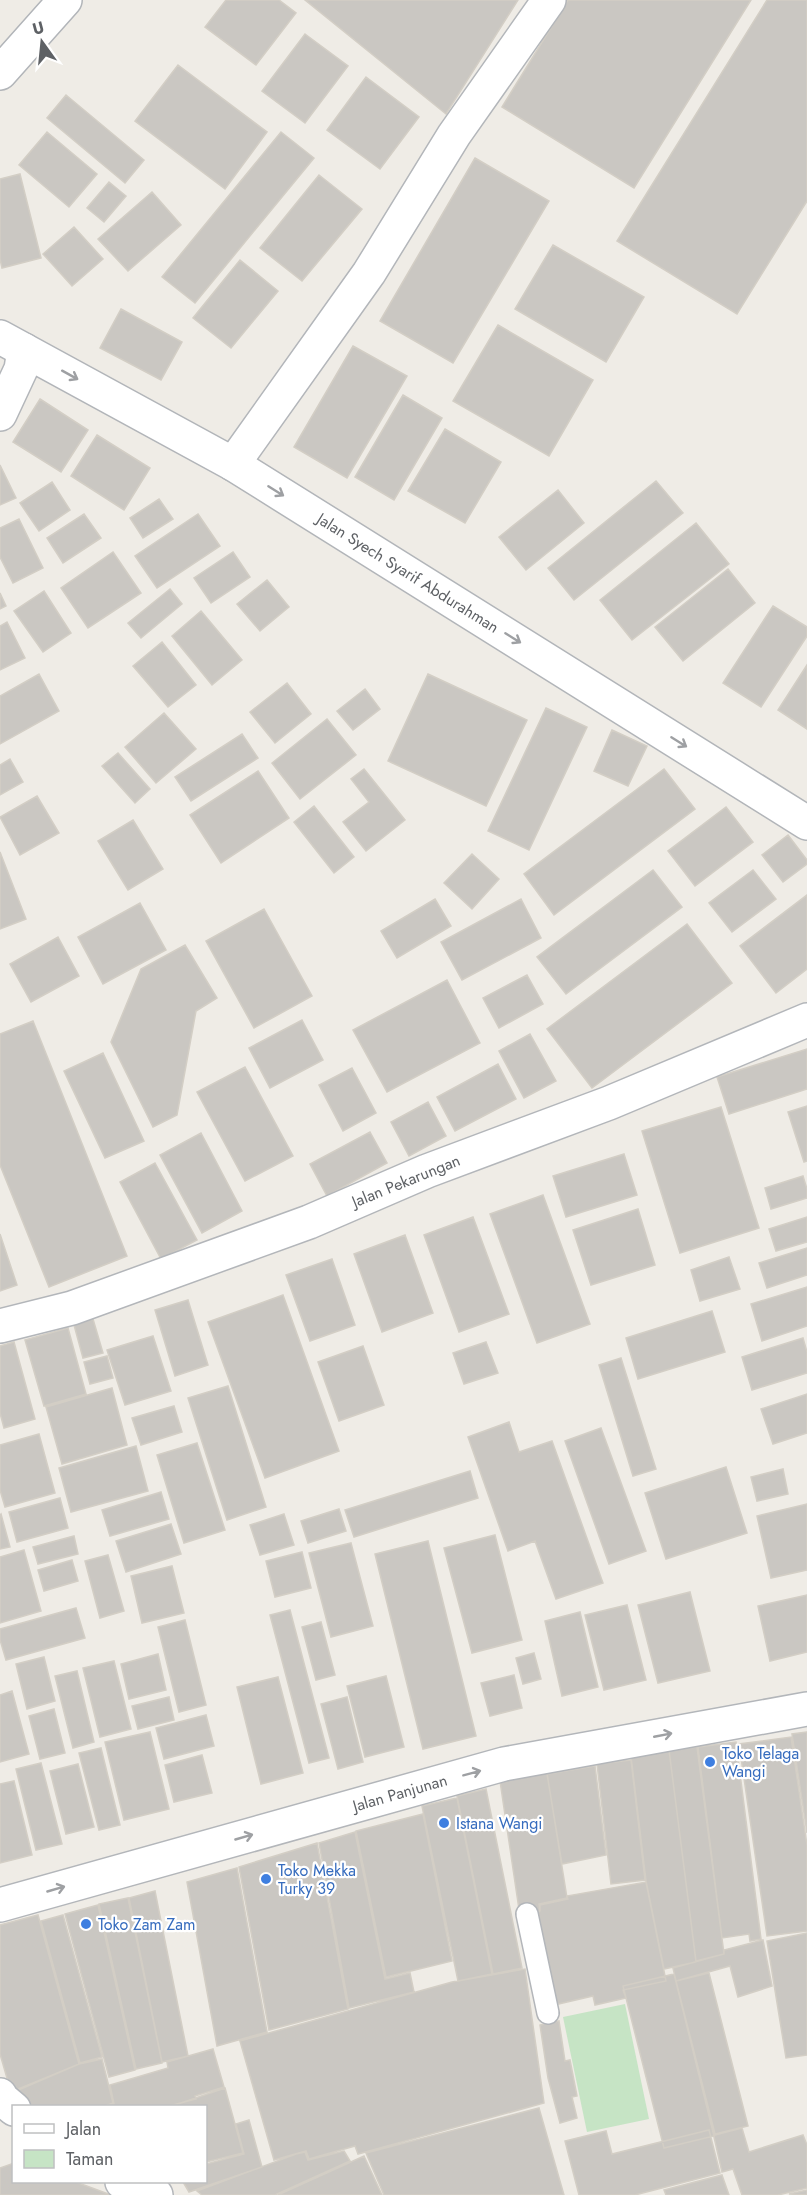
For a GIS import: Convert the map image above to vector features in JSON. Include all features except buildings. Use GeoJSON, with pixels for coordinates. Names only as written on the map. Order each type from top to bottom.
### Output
{"type":"FeatureCollection","features":[{"type":"Feature","properties":{"kind":"street"},"geometry":{"type":"LineString","coordinates":[[0,73],[65,0]]}},
{"type":"Feature","properties":{"kind":"street"},"geometry":{"type":"LineString","coordinates":[[233,464],[369,273],[454,135],[549,0]]}},
{"type":"Feature","properties":{"kind":"street"},"geometry":{"type":"LineString","coordinates":[[0,414],[21,369],[12,344]]}},
{"type":"Feature","properties":{"kind":"street","name":"Jalan Syech Syarif Abdurahman"},"geometry":{"type":"LineString","coordinates":[[12,344],[233,464],[807,823]]}},
{"type":"Feature","properties":{"kind":"street","name":"Jalan Pekarungan"},"geometry":{"type":"LineString","coordinates":[[0,1326],[72,1308],[309,1222],[427,1171],[609,1103],[807,1020]]}},
{"type":"Feature","properties":{"kind":"street","name":"Jalan Panjunan"},"geometry":{"type":"LineString","coordinates":[[0,1905],[506,1772],[807,1709]]}},
{"type":"Feature","properties":{"kind":"street"},"geometry":{"type":"LineString","coordinates":[[0,2095],[12,2107]]}},
{"type":"Feature","properties":{"kind":"street"},"geometry":{"type":"LineString","coordinates":[[128,2183],[156,2195]]}},
{"type":"Feature","properties":{"kind":"lane"},"geometry":{"type":"LineString","coordinates":[[527,1914],[548,2013]]}},
{"type":"Feature","properties":{"kind":"green space"},"geometry":{"type":"Polygon","coordinates":[[[625,2004],[649,2119],[587,2132],[563,2017],[625,2004]]]}},
{"type":"Feature","properties":{"kind":"place","name":"Toko Telaga Wangi"},"geometry":{"type":"Point","coordinates":[710,1762]}},
{"type":"Feature","properties":{"kind":"place","name":"Istana Wangi"},"geometry":{"type":"Point","coordinates":[444,1823]}},
{"type":"Feature","properties":{"kind":"place","name":"Toko Mekka Turky 39"},"geometry":{"type":"Point","coordinates":[266,1879]}},
{"type":"Feature","properties":{"kind":"place","name":"Toko Zam Zam"},"geometry":{"type":"Point","coordinates":[86,1924]}}]}
